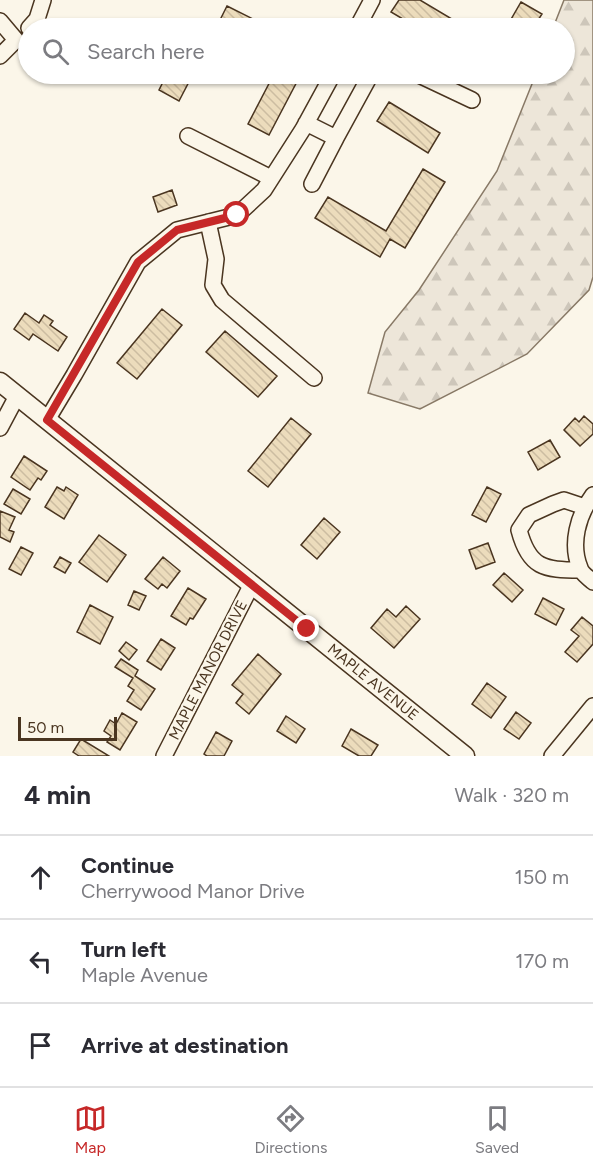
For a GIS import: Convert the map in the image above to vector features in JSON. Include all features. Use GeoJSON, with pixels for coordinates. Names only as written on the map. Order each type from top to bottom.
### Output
{"type":"FeatureCollection","features":[{"type":"Feature","properties":{"kind":"main road","name":"MAPLE AVENUE"},"geometry":{"type":"LineString","coordinates":[[0,382],[465,756]]}},
{"type":"Feature","properties":{"kind":"street"},"geometry":{"type":"LineString","coordinates":[[37,18],[42,0]]}},
{"type":"Feature","properties":{"kind":"street"},"geometry":{"type":"LineString","coordinates":[[362,18],[372,0]]}},
{"type":"Feature","properties":{"kind":"street"},"geometry":{"type":"LineString","coordinates":[[0,21],[16,40],[0,56]]}},
{"type":"Feature","properties":{"kind":"street"},"geometry":{"type":"LineString","coordinates":[[47,420],[138,262],[177,230],[237,215],[264,190],[327,84]]}},
{"type":"Feature","properties":{"kind":"street"},"geometry":{"type":"LineString","coordinates":[[312,184],[366,84]]}},
{"type":"Feature","properties":{"kind":"street"},"geometry":{"type":"LineString","coordinates":[[438,84],[472,100]]}},
{"type":"Feature","properties":{"kind":"street"},"geometry":{"type":"LineString","coordinates":[[306,123],[336,138]]}},
{"type":"Feature","properties":{"kind":"street"},"geometry":{"type":"LineString","coordinates":[[188,136],[271,178]]}},
{"type":"Feature","properties":{"kind":"street"},"geometry":{"type":"LineString","coordinates":[[208,222],[216,259],[213,285],[222,300],[314,378]]}},
{"type":"Feature","properties":{"kind":"street"},"geometry":{"type":"LineString","coordinates":[[0,428],[18,396]]}},
{"type":"Feature","properties":{"kind":"street"},"geometry":{"type":"LineString","coordinates":[[580,570],[558,570],[542,566],[526,553],[519,530],[529,515],[540,508],[564,500],[589,501],[575,537],[580,570],[593,582]]}},
{"type":"Feature","properties":{"kind":"street","name":"MAPLE MANOR DRIVE"},"geometry":{"type":"LineString","coordinates":[[164,756],[252,584]]}},
{"type":"Feature","properties":{"kind":"street"},"geometry":{"type":"LineString","coordinates":[[552,756],[593,706]]}},
{"type":"Feature","properties":{"kind":"green space"},"geometry":{"type":"Polygon","coordinates":[[[564,0],[593,0],[593,277],[589,290],[527,354],[420,409],[368,393],[385,332],[419,290],[497,171],[532,84],[575,84],[575,18],[557,18],[564,0]]]}},
{"type":"Feature","properties":{"kind":"building"},"geometry":{"type":"Polygon","coordinates":[[[399,0],[420,0],[450,18],[401,18],[391,12],[399,0]]]}},
{"type":"Feature","properties":{"kind":"building"},"geometry":{"type":"Polygon","coordinates":[[[521,2],[542,14],[539,18],[512,18],[521,2]]]}},
{"type":"Feature","properties":{"kind":"building"},"geometry":{"type":"Polygon","coordinates":[[[227,6],[251,18],[221,18],[227,6]]]}},
{"type":"Feature","properties":{"kind":"building"},"geometry":{"type":"Polygon","coordinates":[[[162,84],[188,84],[179,101],[159,90],[162,84]]]}},
{"type":"Feature","properties":{"kind":"building"},"geometry":{"type":"Polygon","coordinates":[[[269,84],[296,84],[269,135],[248,124],[269,84]]]}},
{"type":"Feature","properties":{"kind":"building"},"geometry":{"type":"Polygon","coordinates":[[[389,102],[440,133],[428,153],[377,121],[389,102]]]}},
{"type":"Feature","properties":{"kind":"building"},"geometry":{"type":"Polygon","coordinates":[[[423,169],[445,182],[405,248],[390,239],[380,257],[315,218],[328,197],[386,231],[423,169]]]}},
{"type":"Feature","properties":{"kind":"building"},"geometry":{"type":"Polygon","coordinates":[[[172,190],[177,205],[158,212],[153,197],[172,190]]]}},
{"type":"Feature","properties":{"kind":"building"},"geometry":{"type":"Polygon","coordinates":[[[162,309],[182,325],[137,379],[117,363],[162,309]]]}},
{"type":"Feature","properties":{"kind":"building"},"geometry":{"type":"Polygon","coordinates":[[[25,313],[39,323],[44,315],[53,321],[50,325],[67,337],[58,351],[33,334],[29,340],[14,329],[25,313]]]}},
{"type":"Feature","properties":{"kind":"building"},"geometry":{"type":"Polygon","coordinates":[[[225,331],[277,376],[258,397],[206,352],[225,331]]]}},
{"type":"Feature","properties":{"kind":"building"},"geometry":{"type":"Polygon","coordinates":[[[584,416],[593,424],[593,434],[580,446],[564,430],[575,418],[579,422],[584,416]]]}},
{"type":"Feature","properties":{"kind":"building"},"geometry":{"type":"Polygon","coordinates":[[[291,418],[311,434],[268,487],[248,471],[291,418]]]}},
{"type":"Feature","properties":{"kind":"building"},"geometry":{"type":"Polygon","coordinates":[[[550,440],[560,457],[538,470],[528,452],[550,440]]]}},
{"type":"Feature","properties":{"kind":"building"},"geometry":{"type":"Polygon","coordinates":[[[24,456],[47,471],[41,480],[38,478],[30,490],[11,477],[24,456]]]}},
{"type":"Feature","properties":{"kind":"building"},"geometry":{"type":"Polygon","coordinates":[[[57,487],[64,491],[66,487],[78,495],[64,519],[45,507],[57,487]]]}},
{"type":"Feature","properties":{"kind":"building"},"geometry":{"type":"Polygon","coordinates":[[[487,487],[501,494],[486,522],[472,515],[487,487]]]}},
{"type":"Feature","properties":{"kind":"building"},"geometry":{"type":"Polygon","coordinates":[[[13,489],[30,499],[21,514],[4,504],[13,489]]]}},
{"type":"Feature","properties":{"kind":"building"},"geometry":{"type":"Polygon","coordinates":[[[0,511],[15,517],[9,530],[14,532],[10,542],[0,537],[0,511]]]}},
{"type":"Feature","properties":{"kind":"building"},"geometry":{"type":"Polygon","coordinates":[[[324,518],[340,532],[317,559],[301,545],[324,518]]]}},
{"type":"Feature","properties":{"kind":"building"},"geometry":{"type":"Polygon","coordinates":[[[99,535],[126,555],[107,582],[79,562],[99,535]]]}},
{"type":"Feature","properties":{"kind":"building"},"geometry":{"type":"Polygon","coordinates":[[[488,543],[495,562],[476,569],[469,550],[488,543]]]}},
{"type":"Feature","properties":{"kind":"building"},"geometry":{"type":"Polygon","coordinates":[[[21,547],[33,553],[21,575],[9,569],[21,547]]]}},
{"type":"Feature","properties":{"kind":"building"},"geometry":{"type":"Polygon","coordinates":[[[60,557],[71,563],[65,573],[54,567],[60,557]]]}},
{"type":"Feature","properties":{"kind":"building"},"geometry":{"type":"Polygon","coordinates":[[[163,557],[180,571],[167,588],[162,584],[158,589],[145,579],[163,557]]]}},
{"type":"Feature","properties":{"kind":"building"},"geometry":{"type":"Polygon","coordinates":[[[504,573],[523,590],[512,602],[493,585],[504,573]]]}},
{"type":"Feature","properties":{"kind":"building"},"geometry":{"type":"Polygon","coordinates":[[[188,588],[206,599],[193,619],[190,618],[186,625],[171,616],[188,588]]]}},
{"type":"Feature","properties":{"kind":"building"},"geometry":{"type":"Polygon","coordinates":[[[134,591],[146,596],[139,610],[128,605],[134,591]]]}},
{"type":"Feature","properties":{"kind":"building"},"geometry":{"type":"Polygon","coordinates":[[[543,598],[564,609],[556,625],[535,614],[543,598]]]}},
{"type":"Feature","properties":{"kind":"building"},"geometry":{"type":"Polygon","coordinates":[[[90,605],[113,617],[100,644],[77,632],[90,605]]]}},
{"type":"Feature","properties":{"kind":"building"},"geometry":{"type":"Polygon","coordinates":[[[406,606],[420,619],[394,648],[371,628],[387,609],[396,617],[406,606]]]}},
{"type":"Feature","properties":{"kind":"building"},"geometry":{"type":"Polygon","coordinates":[[[582,617],[593,626],[593,644],[577,662],[565,652],[579,636],[571,630],[582,617]]]}},
{"type":"Feature","properties":{"kind":"building"},"geometry":{"type":"Polygon","coordinates":[[[161,639],[175,648],[161,670],[147,661],[161,639]]]}},
{"type":"Feature","properties":{"kind":"building"},"geometry":{"type":"Polygon","coordinates":[[[126,642],[137,650],[129,660],[119,651],[126,642]]]}},
{"type":"Feature","properties":{"kind":"building"},"geometry":{"type":"Polygon","coordinates":[[[258,654],[281,674],[249,714],[236,703],[243,694],[232,685],[258,654]]]}},
{"type":"Feature","properties":{"kind":"building"},"geometry":{"type":"Polygon","coordinates":[[[121,659],[138,670],[135,676],[155,689],[141,710],[127,701],[134,690],[128,686],[133,678],[115,667],[121,659]]]}},
{"type":"Feature","properties":{"kind":"building"},"geometry":{"type":"Polygon","coordinates":[[[487,683],[506,697],[491,718],[472,704],[487,683]]]}},
{"type":"Feature","properties":{"kind":"building"},"geometry":{"type":"Polygon","coordinates":[[[516,712],[531,723],[519,739],[504,729],[516,712]]]}},
{"type":"Feature","properties":{"kind":"building"},"geometry":{"type":"Polygon","coordinates":[[[122,713],[137,722],[120,750],[107,742],[111,736],[104,731],[110,720],[116,724],[122,713]]]}},
{"type":"Feature","properties":{"kind":"building"},"geometry":{"type":"Polygon","coordinates":[[[286,716],[305,729],[296,743],[277,731],[286,716]]]}},
{"type":"Feature","properties":{"kind":"building"},"geometry":{"type":"Polygon","coordinates":[[[351,729],[378,745],[371,756],[359,756],[342,746],[351,729]]]}},
{"type":"Feature","properties":{"kind":"building"},"geometry":{"type":"Polygon","coordinates":[[[216,732],[232,741],[224,756],[207,756],[204,754],[216,732]]]}},
{"type":"Feature","properties":{"kind":"building"},"geometry":{"type":"Polygon","coordinates":[[[81,739],[109,756],[79,756],[73,752],[81,739]]]}},
{"type":"Feature","properties":{"kind":"route"},"geometry":{"type":"LineString","coordinates":[[237,215],[177,230],[138,262],[47,420],[307,629]]}}]}
